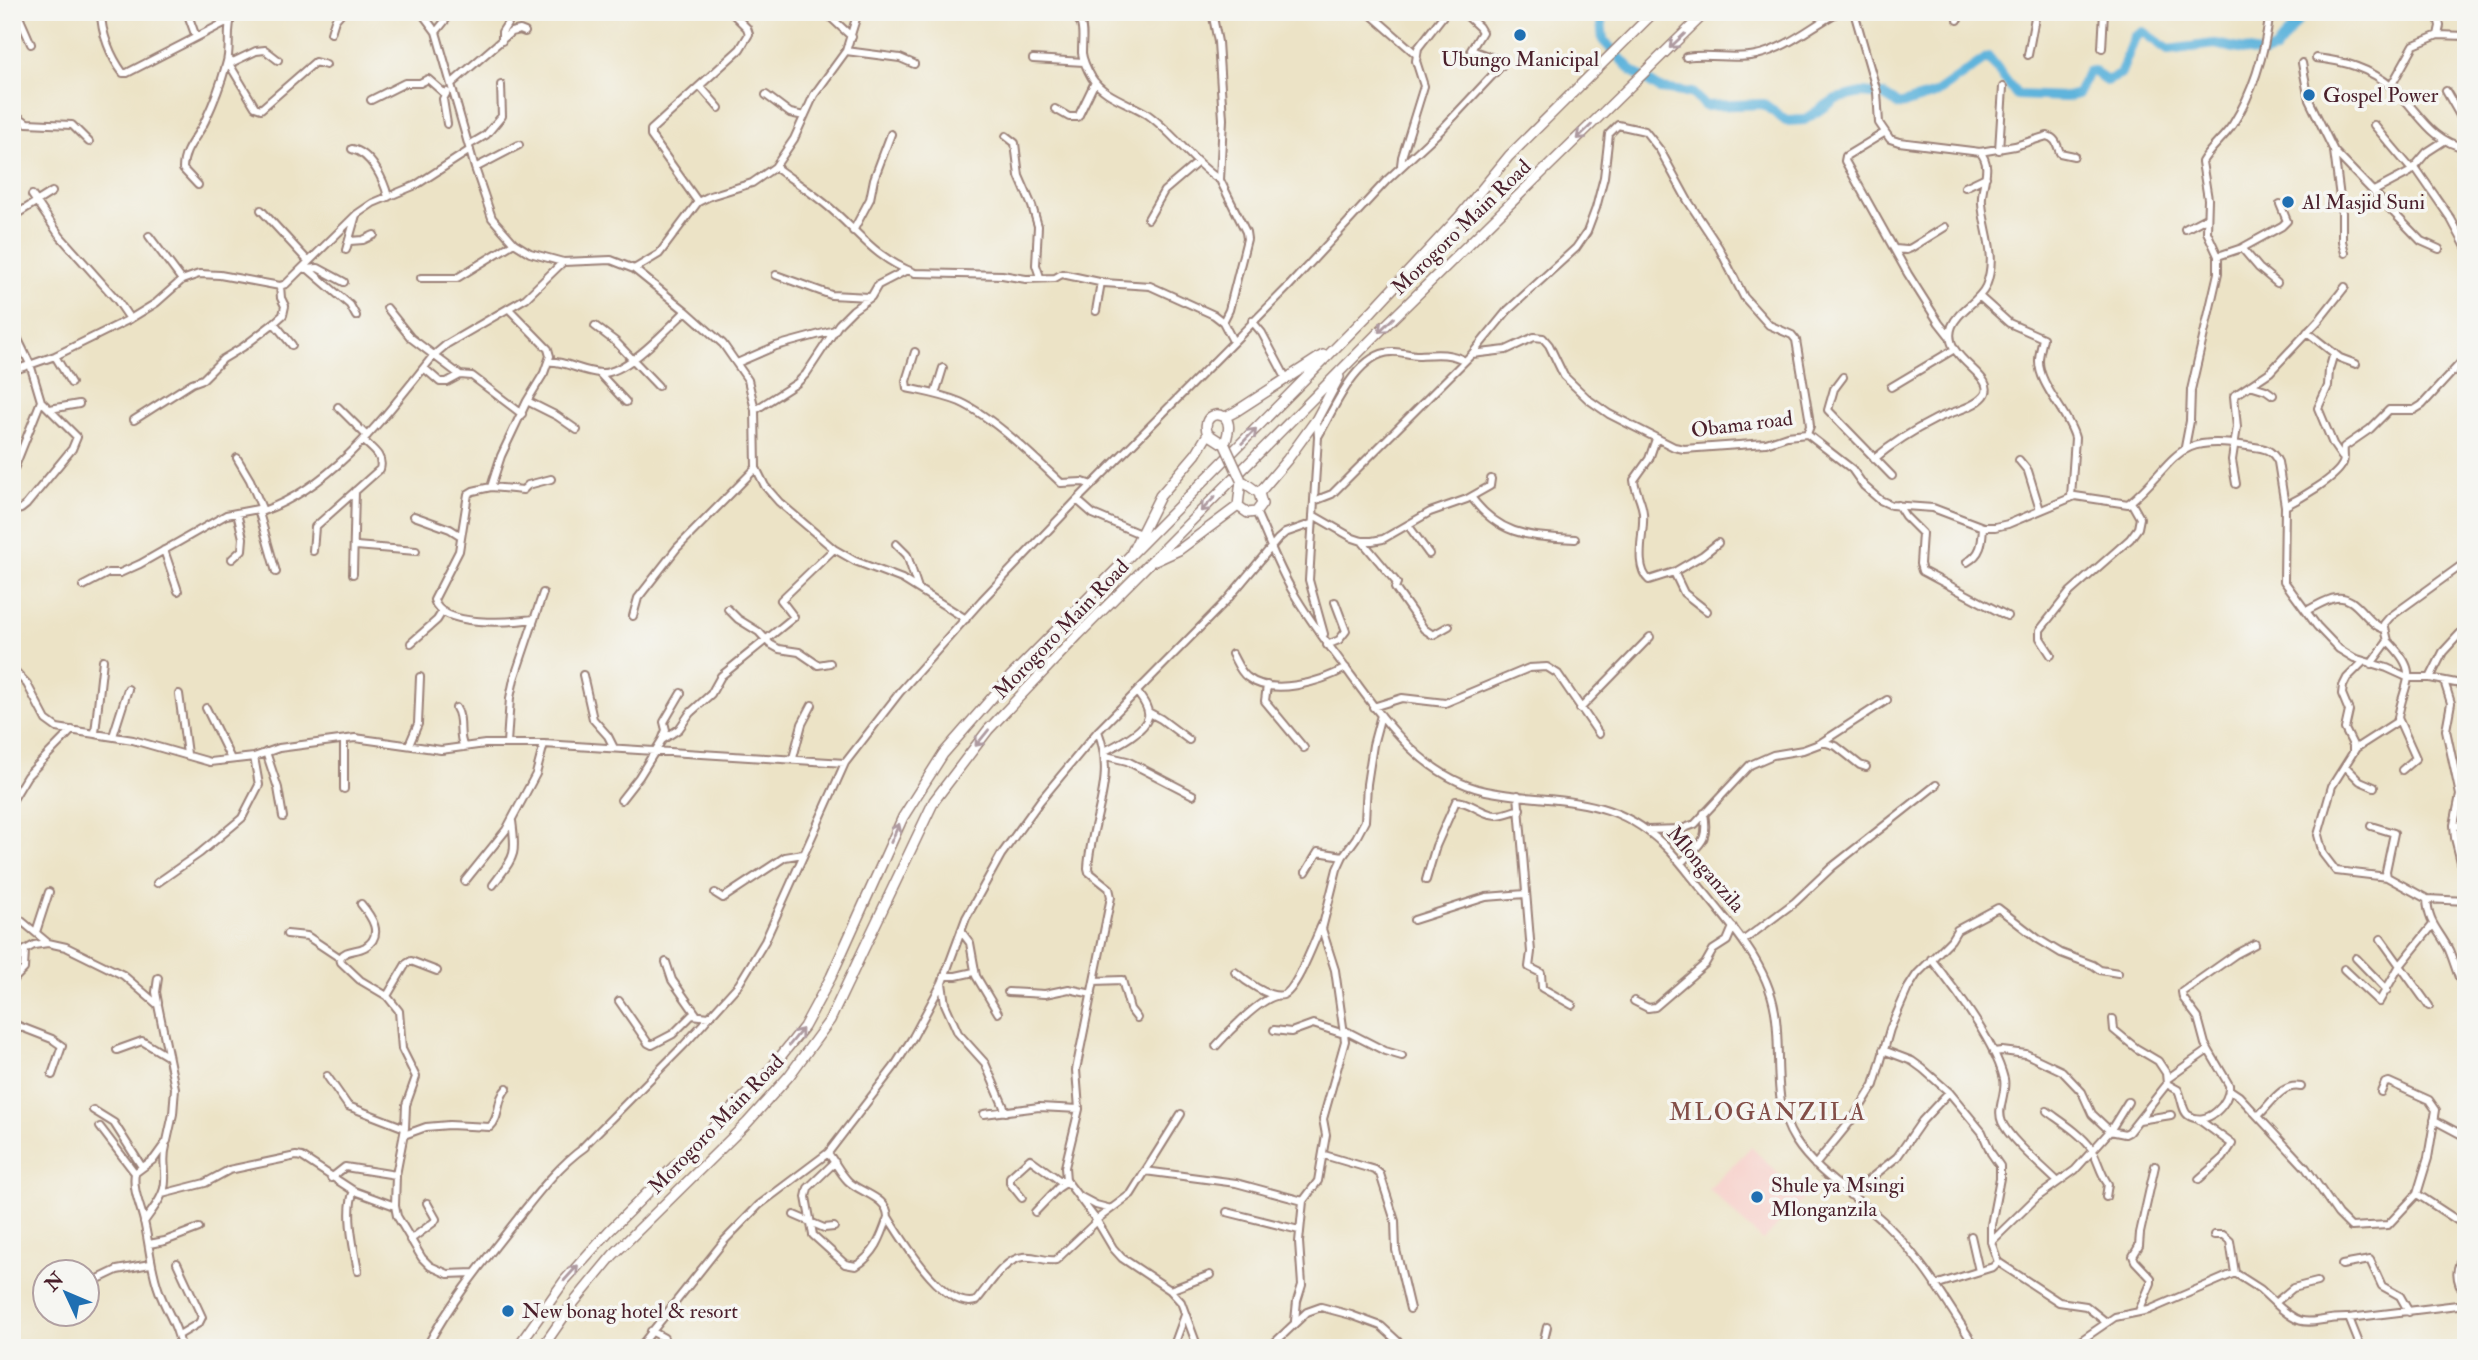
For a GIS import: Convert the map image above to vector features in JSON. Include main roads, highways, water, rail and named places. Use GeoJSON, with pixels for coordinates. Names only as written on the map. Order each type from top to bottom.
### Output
{"type":"FeatureCollection","features":[{"type":"Feature","properties":{"kind":"highway","name":"Morogoro Main Road"},"geometry":{"type":"LineString","coordinates":[[517,1348],[565,1280],[609,1231],[765,1076],[804,1027],[831,977],[903,817],[943,754],[1011,676],[1336,347],[1459,217],[1508,156],[1654,12]]}},
{"type":"Feature","properties":{"kind":"highway","name":"Morogoro Main Road"},"geometry":{"type":"LineString","coordinates":[[542,1348],[571,1306],[613,1255],[747,1123],[789,1076],[830,1020],[934,801],[988,730],[1351,359],[1706,12]]}},
{"type":"Feature","properties":{"kind":"highway"},"geometry":{"type":"LineString","coordinates":[[1226,445],[1208,434],[1205,426],[1207,421],[1217,414],[1225,416],[1256,400],[1336,347]]}},
{"type":"Feature","properties":{"kind":"highway"},"geometry":{"type":"LineString","coordinates":[[1259,493],[1316,420],[1351,359]]}},
{"type":"Feature","properties":{"kind":"highway"},"geometry":{"type":"LineString","coordinates":[[1225,416],[1229,422],[1226,445],[1241,480],[1238,506],[1243,512],[1256,512],[1262,504],[1259,493],[1241,480]]}},
{"type":"Feature","properties":{"kind":"highway"},"geometry":{"type":"LineString","coordinates":[[1129,559],[1160,496],[1196,454],[1208,434]]}},
{"type":"Feature","properties":{"kind":"highway"},"geometry":{"type":"LineString","coordinates":[[1149,564],[1179,550],[1238,506]]}},
{"type":"Feature","properties":{"kind":"waterway"},"geometry":{"type":"LineString","coordinates":[[1600,12],[1603,40],[1632,71],[1660,89],[1692,93],[1705,106],[1764,104],[1786,121],[1804,120],[1836,99],[1861,93],[1883,95],[1899,105],[1935,94],[1988,57],[2017,95],[2066,97],[2078,94],[2088,72],[2094,71],[2106,81],[2120,75],[2135,37],[2143,32],[2168,50],[2215,44],[2264,54],[2275,50],[2305,12]]}},
{"type":"Feature","properties":{"kind":"place","name":"Ubungo Manicipal"},"geometry":{"type":"Point","coordinates":[1520,35]}},
{"type":"Feature","properties":{"kind":"place","name":"Gospel Power"},"geometry":{"type":"Point","coordinates":[2309,95]}},
{"type":"Feature","properties":{"kind":"place","name":"Al Masjid Suni"},"geometry":{"type":"Point","coordinates":[2288,202]}},
{"type":"Feature","properties":{"kind":"place","name":"Shule ya Msingi Mlonganzila"},"geometry":{"type":"Point","coordinates":[1757,1197]}},
{"type":"Feature","properties":{"kind":"place","name":"New bonag hotel & resort"},"geometry":{"type":"Point","coordinates":[508,1311]}},
{"type":"Feature","properties":{"kind":"district","name":"MLOGANZILA"},"geometry":{"type":"Point","coordinates":[1768,1112]}}]}
